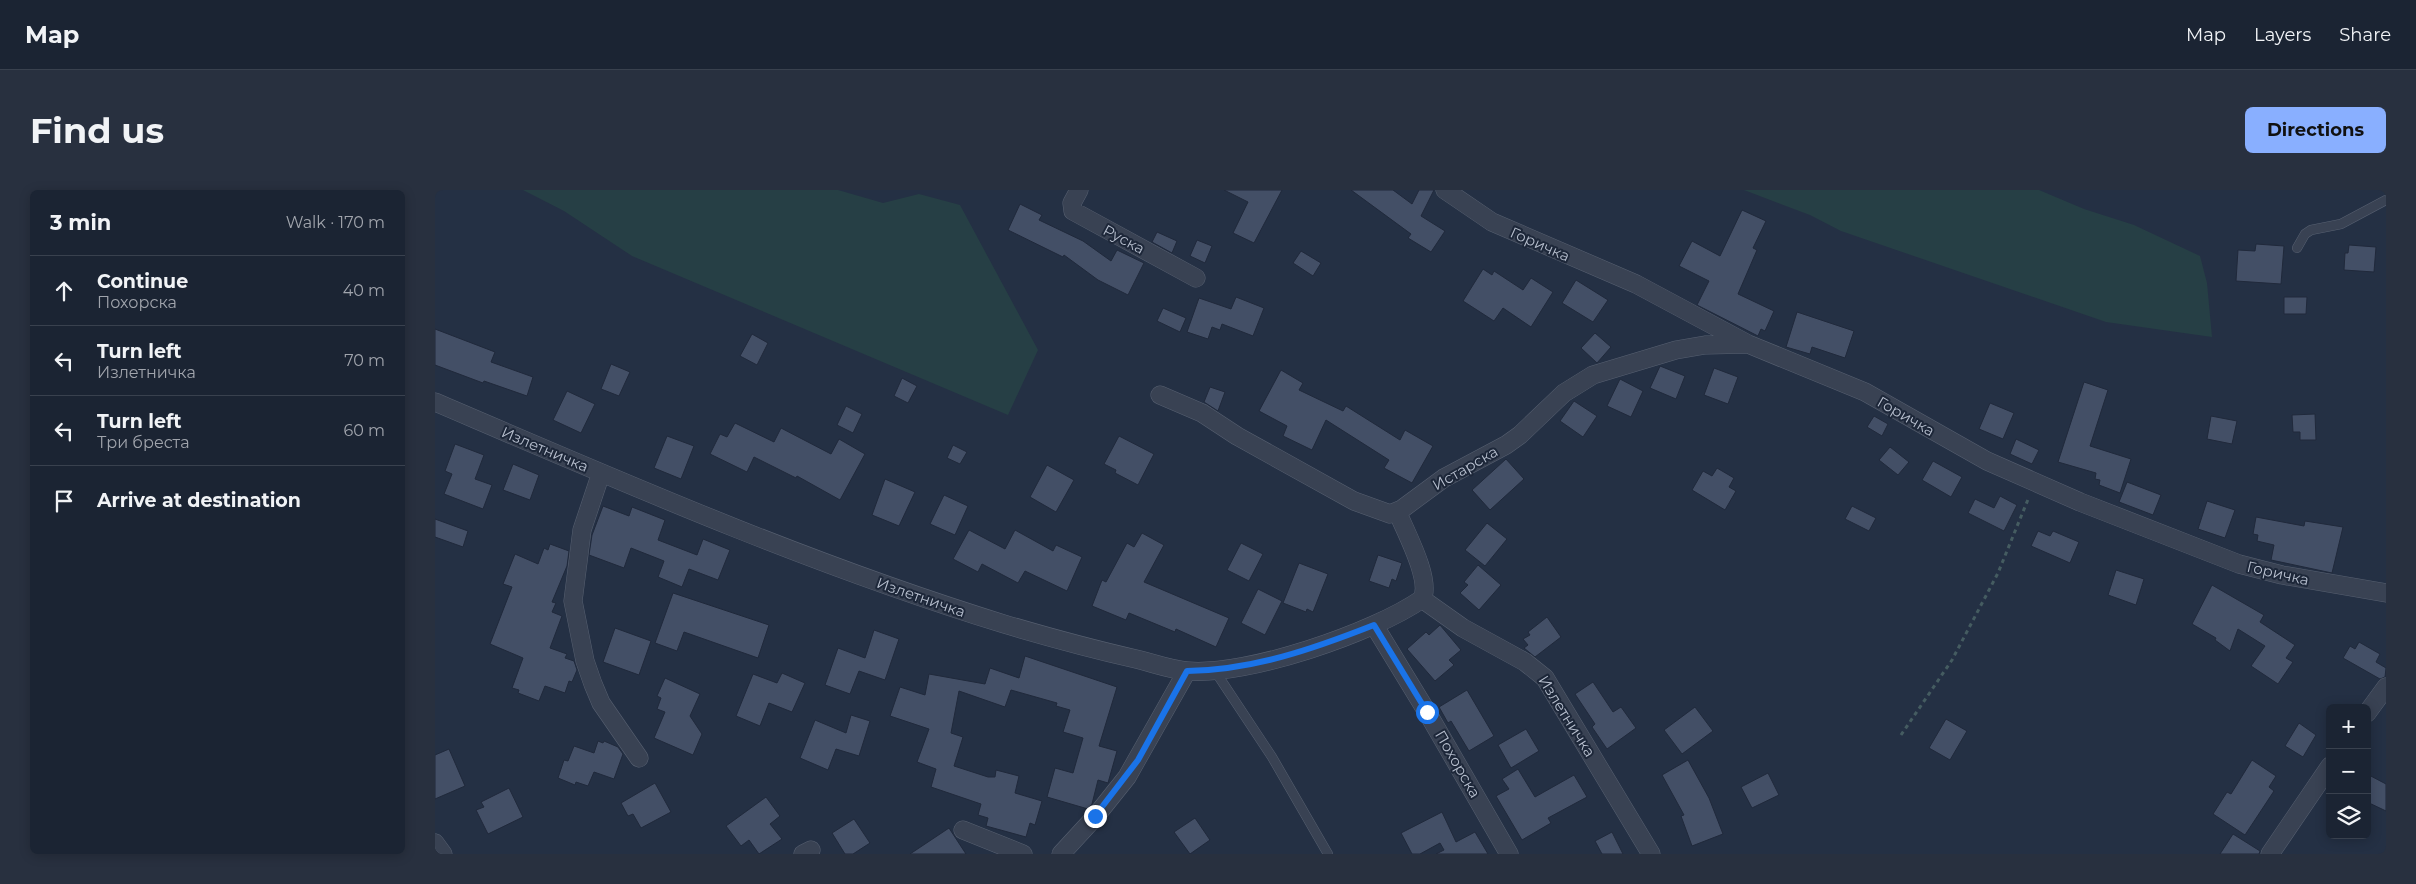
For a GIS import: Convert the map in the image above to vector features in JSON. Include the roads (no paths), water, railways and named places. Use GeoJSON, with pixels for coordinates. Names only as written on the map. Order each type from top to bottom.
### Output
{"type":"FeatureCollection","features":[{"type":"Feature","properties":{"kind":"street","name":"Руска"},"geometry":{"type":"LineString","coordinates":[[1079,190],[1073,203],[1073,211],[1196,278]]}},
{"type":"Feature","properties":{"kind":"street","name":"Горичка"},"geometry":{"type":"LineString","coordinates":[[1445,190],[1492,222],[1636,284],[1748,344],[1865,392],[1987,461],[2035,483],[2239,564],[2292,577],[2386,593]]}},
{"type":"Feature","properties":{"kind":"street","name":"Истарска"},"geometry":{"type":"LineString","coordinates":[[1397,512],[1444,478],[1520,435],[1564,392],[1593,375],[1676,350],[1705,345],[1748,344]]}},
{"type":"Feature","properties":{"kind":"street"},"geometry":{"type":"LineString","coordinates":[[1160,395],[1202,412],[1237,436],[1354,501],[1384,513],[1397,512],[1423,576],[1425,587],[1422,599]]}},
{"type":"Feature","properties":{"kind":"street","name":"Излетничка"},"geometry":{"type":"LineString","coordinates":[[435,402],[740,530],[913,596],[1029,631],[1187,671],[1215,671],[1281,658],[1374,625],[1422,599],[1463,628],[1530,665],[1545,678],[1651,854]]}},
{"type":"Feature","properties":{"kind":"street"},"geometry":{"type":"LineString","coordinates":[[601,473],[582,530],[573,601],[585,661],[593,684],[601,703],[639,758]]}},
{"type":"Feature","properties":{"kind":"street","name":"Похорска"},"geometry":{"type":"LineString","coordinates":[[1374,625],[1432,720],[1509,854]]}},
{"type":"Feature","properties":{"kind":"street"},"geometry":{"type":"LineString","coordinates":[[1061,854],[1127,777],[1187,671]]}},
{"type":"Feature","properties":{"kind":"street"},"geometry":{"type":"LineString","coordinates":[[2371,708],[2386,687]]}},
{"type":"Feature","properties":{"kind":"street"},"geometry":{"type":"LineString","coordinates":[[2270,854],[2326,772]]}},
{"type":"Feature","properties":{"kind":"street"},"geometry":{"type":"LineString","coordinates":[[963,830],[1023,854]]}},
{"type":"Feature","properties":{"kind":"street"},"geometry":{"type":"LineString","coordinates":[[435,843],[443,854]]}},
{"type":"Feature","properties":{"kind":"lane"},"geometry":{"type":"LineString","coordinates":[[2297,248],[2305,234],[2311,230],[2341,224],[2386,200]]}},
{"type":"Feature","properties":{"kind":"lane"},"geometry":{"type":"LineString","coordinates":[[1215,671],[1272,756],[1328,854]]}}]}
